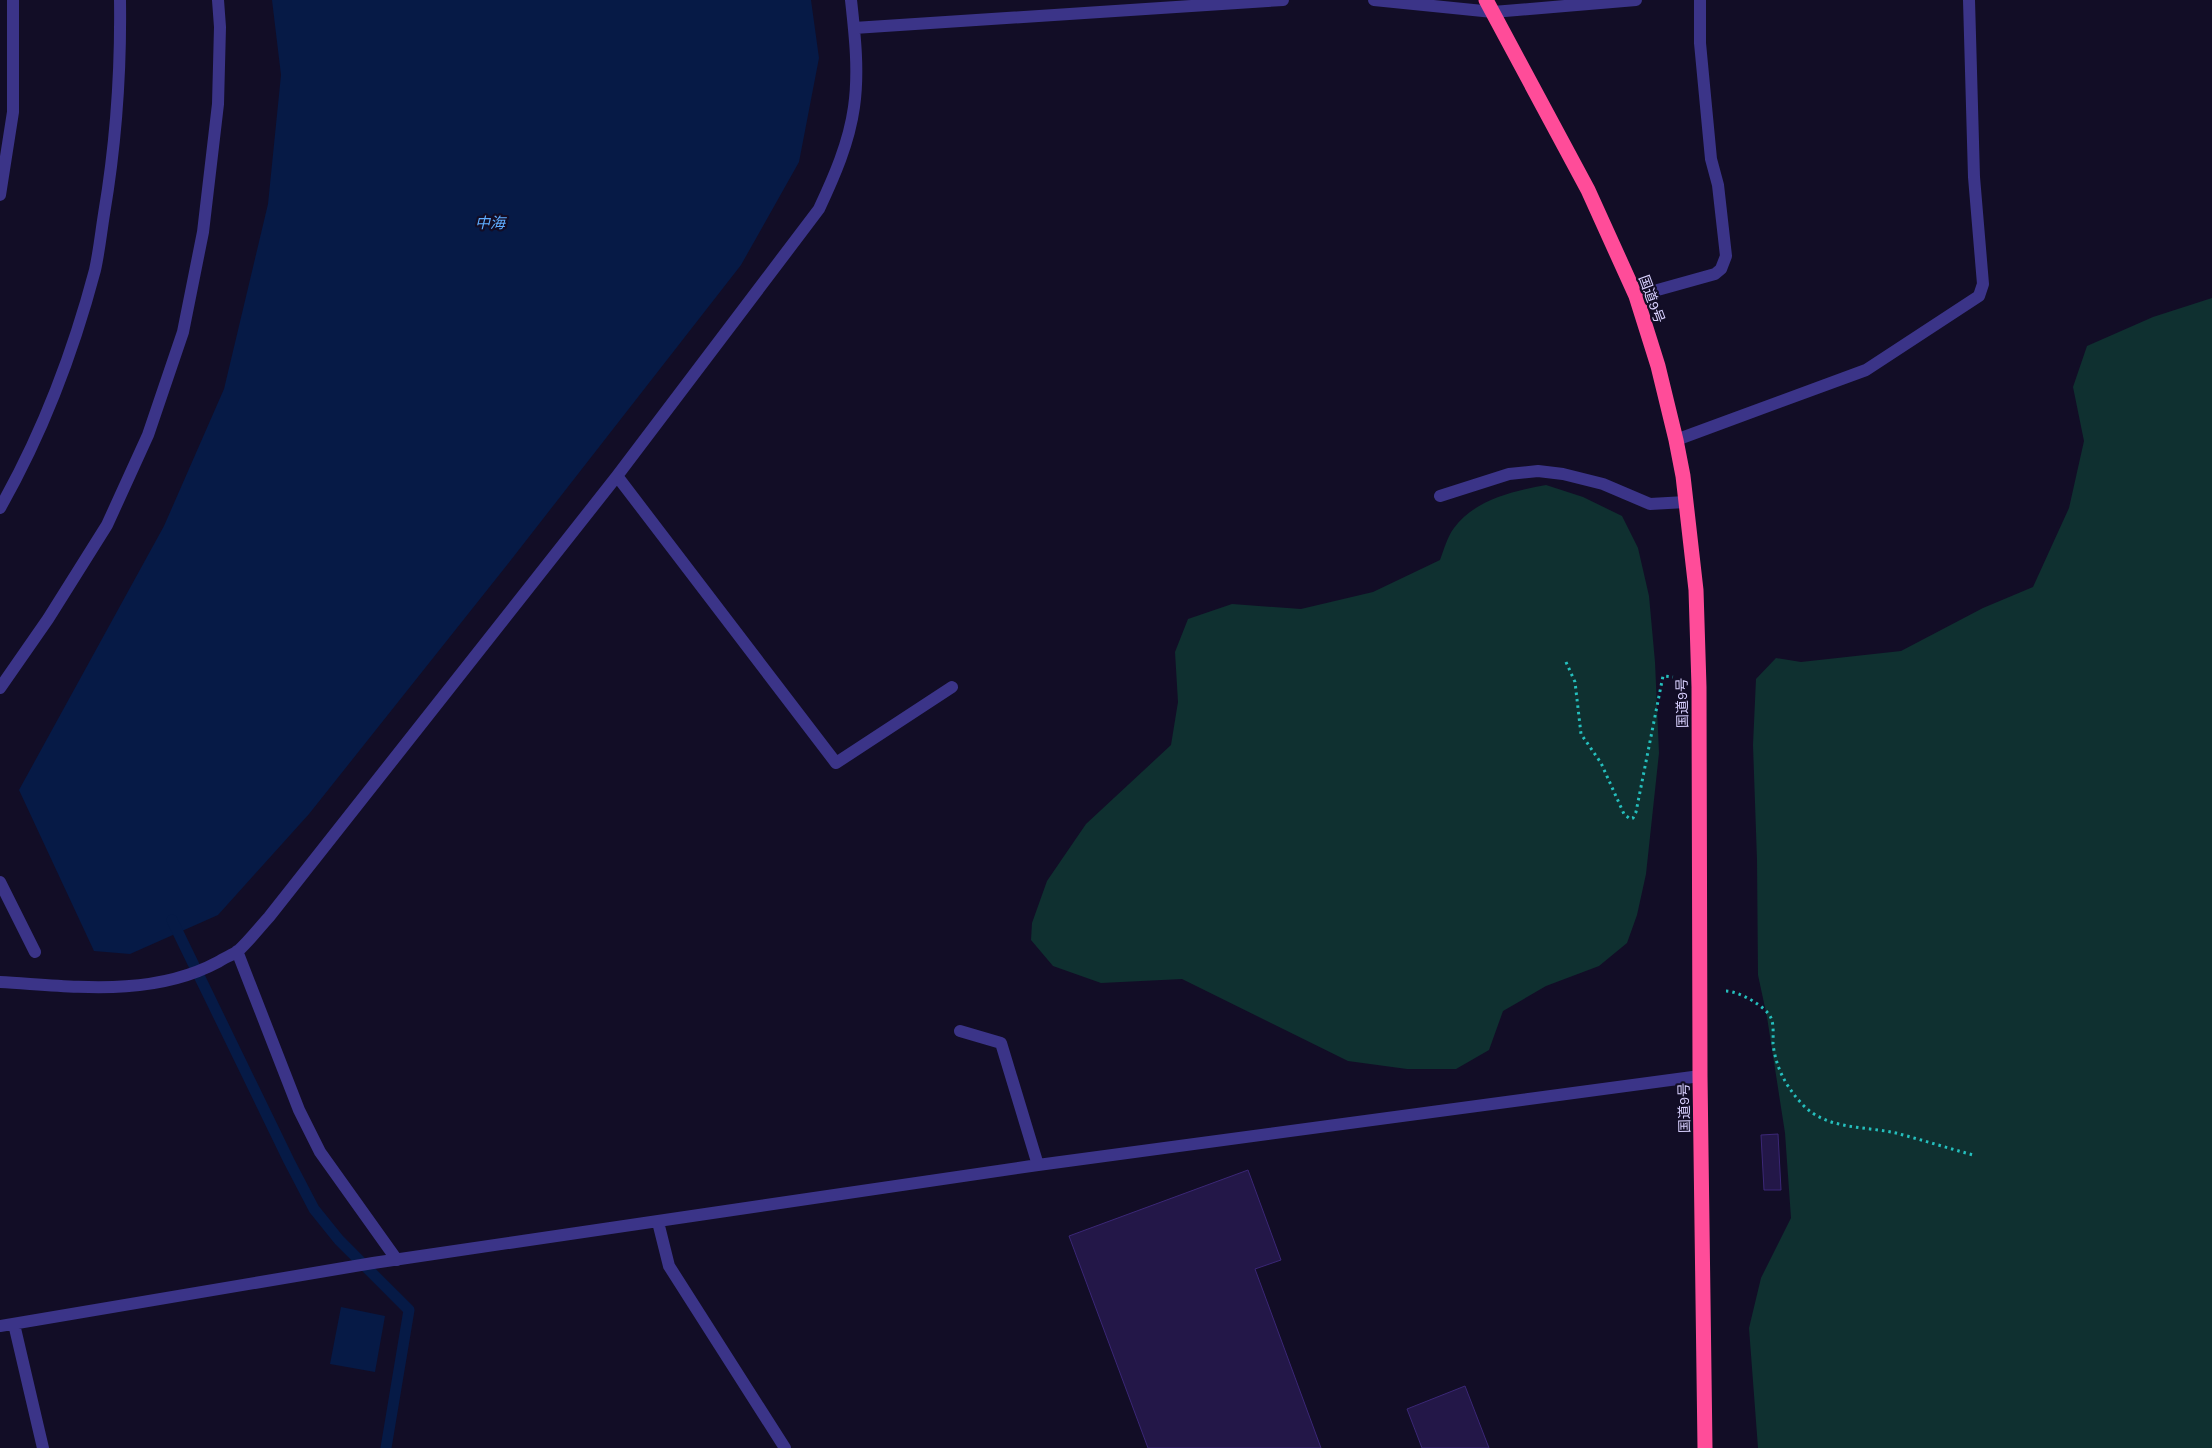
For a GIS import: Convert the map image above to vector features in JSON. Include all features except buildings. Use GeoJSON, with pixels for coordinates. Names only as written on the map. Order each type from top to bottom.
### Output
{"type":"FeatureCollection","features":[{"type":"Feature","properties":{"kind":"highway","name":"国道9号"},"geometry":{"type":"LineString","coordinates":[[1489,6],[1588,190],[1636,296],[1658,366],[1676,440],[1686,502],[1696,600],[1699,697],[1700,1076],[1705,1448]]}},
{"type":"Feature","properties":{"kind":"street"},"geometry":{"type":"LineString","coordinates":[[0,195],[13,112],[13,0]]}},
{"type":"Feature","properties":{"kind":"street"},"geometry":{"type":"LineString","coordinates":[[0,508],[25,464],[67,361],[95,269],[114,154],[121,48],[120,0]]}},
{"type":"Feature","properties":{"kind":"street"},"geometry":{"type":"LineString","coordinates":[[0,688],[48,619],[107,525],[148,435],[183,332],[203,232],[218,104],[220,28],[218,0]]}},
{"type":"Feature","properties":{"kind":"street"},"geometry":{"type":"LineString","coordinates":[[0,982],[101,987],[154,983],[181,977],[210,966],[237,951],[299,881],[617,476],[819,209],[835,175],[845,147],[854,108],[857,68],[851,0]]}},
{"type":"Feature","properties":{"kind":"street"},"geometry":{"type":"LineString","coordinates":[[854,28],[1283,0]]}},
{"type":"Feature","properties":{"kind":"street"},"geometry":{"type":"LineString","coordinates":[[1374,0],[1489,6],[1636,0]]}},
{"type":"Feature","properties":{"kind":"street"},"geometry":{"type":"LineString","coordinates":[[1636,296],[1715,274],[1721,269],[1726,256],[1718,185],[1711,158],[1700,43],[1700,0]]}},
{"type":"Feature","properties":{"kind":"street"},"geometry":{"type":"LineString","coordinates":[[1676,440],[1866,370],[1979,296],[1983,284],[1974,177],[1969,0]]}},
{"type":"Feature","properties":{"kind":"street"},"geometry":{"type":"LineString","coordinates":[[1440,496],[1508,474],[1538,471],[1563,474],[1603,484],[1650,504],[1686,502]]}},
{"type":"Feature","properties":{"kind":"street"},"geometry":{"type":"LineString","coordinates":[[617,476],[836,763],[952,687]]}},
{"type":"Feature","properties":{"kind":"street"},"geometry":{"type":"LineString","coordinates":[[0,882],[35,952]]}},
{"type":"Feature","properties":{"kind":"street"},"geometry":{"type":"LineString","coordinates":[[237,951],[299,1110],[320,1152],[397,1260]]}},
{"type":"Feature","properties":{"kind":"street"},"geometry":{"type":"LineString","coordinates":[[960,1032],[1002,1043],[1038,1165]]}},
{"type":"Feature","properties":{"kind":"street"},"geometry":{"type":"LineString","coordinates":[[0,1326],[373,1263],[1038,1165],[1700,1076]]}},
{"type":"Feature","properties":{"kind":"street"},"geometry":{"type":"LineString","coordinates":[[658,1222],[669,1266],[785,1448]]}},
{"type":"Feature","properties":{"kind":"street"},"geometry":{"type":"LineString","coordinates":[[14,1324],[43,1448]]}},
{"type":"Feature","properties":{"kind":"path"},"geometry":{"type":"LineString","coordinates":[[1566,662],[1575,682],[1581,734],[1601,763],[1624,814],[1630,819],[1634,818],[1636,812],[1663,676],[1672,677]]}},
{"type":"Feature","properties":{"kind":"path"},"geometry":{"type":"LineString","coordinates":[[1700,991],[1733,991],[1761,1007],[1771,1018],[1774,1056],[1781,1076],[1807,1110],[1817,1116],[1856,1128],[1893,1132],[1973,1155]]}},
{"type":"Feature","properties":{"kind":"green space"},"geometry":{"type":"Polygon","coordinates":[[[2212,298],[2212,1448],[1758,1448],[1749,1328],[1761,1278],[1791,1218],[1785,1133],[1767,1017],[1758,975],[1753,745],[1756,679],[1776,658],[1801,662],[1901,651],[1983,608],[2033,587],[2069,508],[2084,441],[2073,387],[2087,346],[2153,317],[2212,298]]]}},
{"type":"Feature","properties":{"kind":"green space"},"geometry":{"type":"Polygon","coordinates":[[[1546,485],[1583,497],[1622,516],[1638,548],[1649,596],[1655,662],[1659,753],[1646,874],[1637,915],[1627,943],[1599,966],[1546,986],[1503,1011],[1489,1050],[1456,1069],[1407,1069],[1348,1061],[1182,979],[1101,983],[1053,966],[1031,940],[1032,923],[1047,881],[1086,824],[1171,745],[1178,702],[1175,652],[1188,619],[1232,604],[1301,609],[1373,592],[1440,560],[1452,532],[1462,518],[1472,510],[1496,498],[1546,485]]]}},
{"type":"Feature","properties":{"kind":"water","name":"中海"},"geometry":{"type":"Polygon","coordinates":[[[272,0],[811,0],[819,58],[799,162],[741,265],[507,565],[309,814],[218,915],[130,954],[94,951],[19,790],[164,526],[224,389],[268,204],[281,75],[272,0]]]}},
{"type":"Feature","properties":{"kind":"water"},"geometry":{"type":"Polygon","coordinates":[[[341,1307],[385,1316],[375,1372],[330,1364],[341,1307]]]}},
{"type":"Feature","properties":{"kind":"waterway"},"geometry":{"type":"LineString","coordinates":[[172,920],[314,1209],[339,1240],[409,1310],[386,1448]]}}]}
